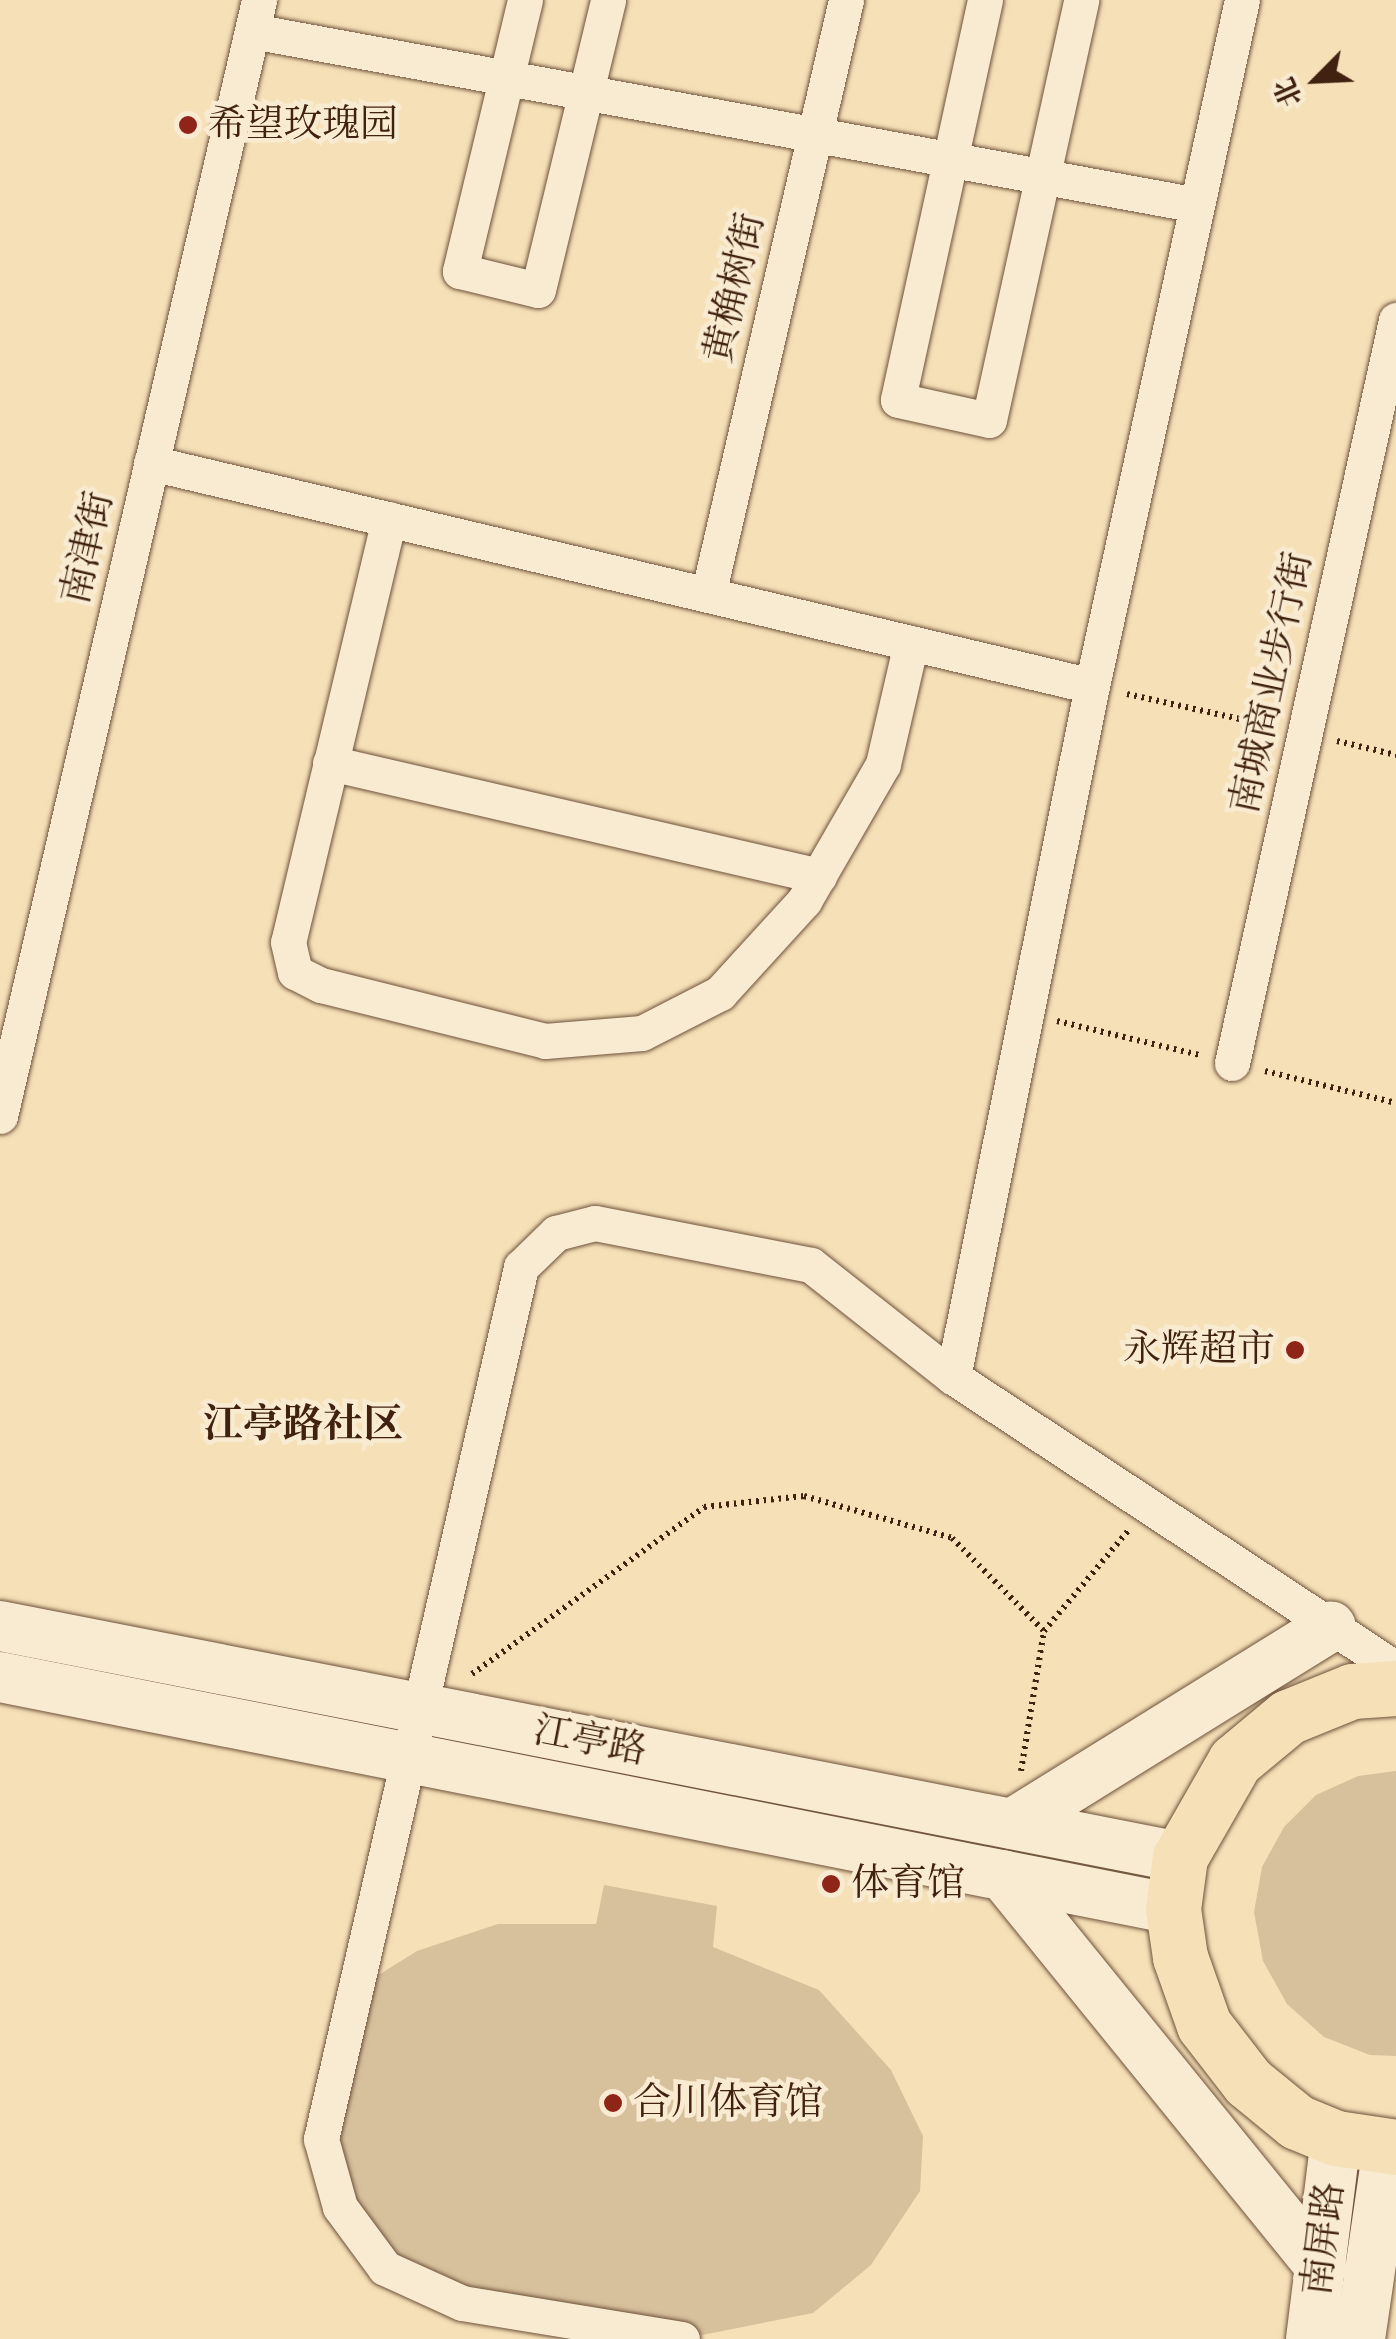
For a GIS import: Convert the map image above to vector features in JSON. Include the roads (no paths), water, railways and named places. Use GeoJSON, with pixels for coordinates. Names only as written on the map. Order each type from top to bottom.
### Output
{"type":"FeatureCollection","features":[{"type":"Feature","properties":{"kind":"main road"},"geometry":{"type":"LineString","coordinates":[[1374,2144],[1296,2122],[1248,2082],[1204,2024],[1180,1956],[1177,1883],[1235,1761],[1288,1717],[1352,1691],[1396,1688]]}},
{"type":"Feature","properties":{"kind":"street"},"geometry":{"type":"LineString","coordinates":[[526,0],[460,271],[538,290],[608,0]]}},
{"type":"Feature","properties":{"kind":"street","name":"黄桷树街"},"geometry":{"type":"LineString","coordinates":[[708,595],[846,0]]}},
{"type":"Feature","properties":{"kind":"street"},"geometry":{"type":"LineString","coordinates":[[985,0],[898,400],[990,420],[1081,0]]}},
{"type":"Feature","properties":{"kind":"street"},"geometry":{"type":"LineString","coordinates":[[953,1377],[1092,686],[1242,0]]}},
{"type":"Feature","properties":{"kind":"street"},"geometry":{"type":"LineString","coordinates":[[255,16],[507,78],[1196,205]]}},
{"type":"Feature","properties":{"kind":"street","name":"南津街"},"geometry":{"type":"LineString","coordinates":[[0,1116],[255,16]]}},
{"type":"Feature","properties":{"kind":"street","name":"南城商业步行街"},"geometry":{"type":"LineString","coordinates":[[1232,1063],[1396,320]]}},
{"type":"Feature","properties":{"kind":"street"},"geometry":{"type":"LineString","coordinates":[[151,463],[1092,686]]}},
{"type":"Feature","properties":{"kind":"street"},"geometry":{"type":"LineString","coordinates":[[389,520],[288,942],[295,972],[321,985],[545,1041],[642,1033],[720,993],[819,876],[883,764],[910,643]]}},
{"type":"Feature","properties":{"kind":"street"},"geometry":{"type":"LineString","coordinates":[[330,763],[819,876]]}},
{"type":"Feature","properties":{"kind":"street"},"geometry":{"type":"LineString","coordinates":[[682,2339],[462,2303],[386,2268],[340,2207],[321,2139],[520,1267],[556,1233],[595,1223],[811,1264],[953,1377],[1396,1669]]}},
{"type":"Feature","properties":{"kind":"street","name":"江亭路"},"geometry":{"type":"LineString","coordinates":[[0,1626],[1012,1824],[1177,1883]]}},
{"type":"Feature","properties":{"kind":"street"},"geometry":{"type":"LineString","coordinates":[[1012,1824],[1332,1626]]}},
{"type":"Feature","properties":{"kind":"street","name":"江亭路"},"geometry":{"type":"LineString","coordinates":[[0,1678],[1003,1876],[1177,1883]]}},
{"type":"Feature","properties":{"kind":"street"},"geometry":{"type":"LineString","coordinates":[[1003,1876],[1320,2267]]}},
{"type":"Feature","properties":{"kind":"street","name":"南屏路"},"geometry":{"type":"LineString","coordinates":[[1311,2339],[1320,2267],[1374,2144]]}},
{"type":"Feature","properties":{"kind":"street","name":"南屏路"},"geometry":{"type":"LineString","coordinates":[[1360,2339],[1374,2144]]}},
{"type":"Feature","properties":{"kind":"place","name":"希望玫瑰园"},"geometry":{"type":"Point","coordinates":[188,125]}},
{"type":"Feature","properties":{"kind":"place","name":"永辉超市"},"geometry":{"type":"Point","coordinates":[1295,1350]}},
{"type":"Feature","properties":{"kind":"place","name":"体育馆"},"geometry":{"type":"Point","coordinates":[831,1884]}},
{"type":"Feature","properties":{"kind":"place","name":"合川体育馆"},"geometry":{"type":"Point","coordinates":[613,2103]}},
{"type":"Feature","properties":{"kind":"district","name":"江亭路社区"},"geometry":{"type":"Point","coordinates":[303,1425]}}]}
